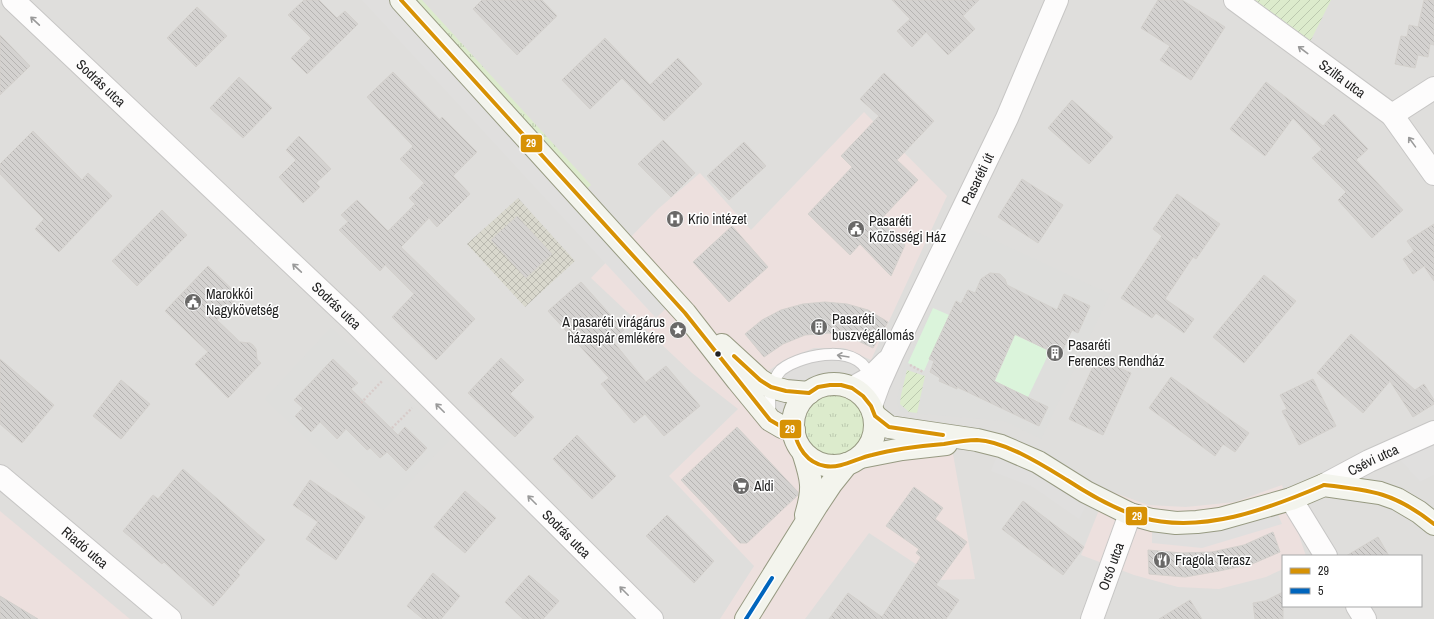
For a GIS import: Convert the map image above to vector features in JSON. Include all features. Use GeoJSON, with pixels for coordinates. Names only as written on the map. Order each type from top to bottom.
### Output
{"type":"FeatureCollection","features":[{"type":"Feature","properties":{"kind":"street","name":"Sodrás utca"},"geometry":{"type":"LineString","coordinates":[[13,0],[353,321],[652,619]]}},
{"type":"Feature","properties":{"kind":"street"},"geometry":{"type":"LineString","coordinates":[[401,0],[685,313],[738,382],[770,420],[782,428],[794,430]]}},
{"type":"Feature","properties":{"kind":"street","name":"Pasaréti út"},"geometry":{"type":"LineString","coordinates":[[873,411],[879,384],[901,360],[1057,0]]}},
{"type":"Feature","properties":{"kind":"street","name":"Szilfa utca"},"geometry":{"type":"LineString","coordinates":[[1235,0],[1392,115],[1434,174]]}},
{"type":"Feature","properties":{"kind":"street"},"geometry":{"type":"LineString","coordinates":[[1392,115],[1434,88]]}},
{"type":"Feature","properties":{"kind":"street"},"geometry":{"type":"LineString","coordinates":[[685,313],[760,380],[786,392],[808,393]]}},
{"type":"Feature","properties":{"kind":"street","name":"Pasaréti út"},"geometry":{"type":"LineString","coordinates":[[861,383],[901,360]]}},
{"type":"Feature","properties":{"kind":"street"},"geometry":{"type":"LineString","coordinates":[[746,619],[801,532],[831,484],[870,445],[875,431],[873,411],[863,396],[861,383],[841,385],[830,384],[818,387],[808,393],[801,402],[796,413],[794,430],[798,446],[804,455],[811,478],[812,491],[801,532]]}},
{"type":"Feature","properties":{"kind":"street","name":"Csévi utca"},"geometry":{"type":"LineString","coordinates":[[873,411],[889,427],[977,440],[1001,446],[1038,462],[1086,492],[1130,514],[1152,520],[1176,523],[1220,519],[1291,499],[1324,485],[1369,461],[1434,432]]}},
{"type":"Feature","properties":{"kind":"street","name":"Csévi utca"},"geometry":{"type":"LineString","coordinates":[[854,460],[902,449],[977,440]]}},
{"type":"Feature","properties":{"kind":"street"},"geometry":{"type":"LineString","coordinates":[[804,455],[814,462],[824,466],[836,466],[854,460]]}},
{"type":"Feature","properties":{"kind":"street","name":"Riadó utca"},"geometry":{"type":"LineString","coordinates":[[0,476],[170,619]]}},
{"type":"Feature","properties":{"kind":"street"},"geometry":{"type":"LineString","coordinates":[[1324,485],[1380,493],[1397,499],[1419,512],[1434,524]]}},
{"type":"Feature","properties":{"kind":"street"},"geometry":{"type":"LineString","coordinates":[[1291,499],[1325,555]]}},
{"type":"Feature","properties":{"kind":"street","name":"Orsó utca"},"geometry":{"type":"LineString","coordinates":[[1092,619],[1130,514]]}},
{"type":"Feature","properties":{"kind":"street"},"geometry":{"type":"LineString","coordinates":[[1358,607],[1365,619]]}},
{"type":"Feature","properties":{"kind":"lane"},"geometry":{"type":"LineString","coordinates":[[770,420],[771,386],[780,371],[799,360],[816,356],[840,354],[853,358],[866,367],[861,383]]}},
{"type":"Feature","properties":{"kind":"path"},"geometry":{"type":"LineString","coordinates":[[901,360],[923,372]]}},
{"type":"Feature","properties":{"kind":"path"},"geometry":{"type":"LineString","coordinates":[[361,403],[398,366]]}},
{"type":"Feature","properties":{"kind":"path"},"geometry":{"type":"LineString","coordinates":[[392,428],[426,393]]}},
{"type":"Feature","properties":{"kind":"shaded area"},"geometry":{"type":"Polygon","coordinates":[[[0,0],[1434,0],[1434,619],[0,619],[0,0]]]}},
{"type":"Feature","properties":{"kind":"shaded area"},"geometry":{"type":"Polygon","coordinates":[[[362,0],[395,0],[674,301],[656,318],[362,0]]]}},
{"type":"Feature","properties":{"kind":"shaded area"},"geometry":{"type":"Polygon","coordinates":[[[864,112],[947,196],[871,360],[844,348],[814,348],[784,360],[743,389],[798,458],[835,497],[854,474],[890,456],[917,453],[953,454],[975,579],[940,580],[869,533],[805,619],[720,619],[754,566],[669,476],[738,409],[692,373],[591,278],[658,209],[700,173],[751,230],[864,112]]]}},
{"type":"Feature","properties":{"kind":"shaded area"},"geometry":{"type":"Polygon","coordinates":[[[518,198],[575,261],[525,307],[467,244],[518,198]]]}},
{"type":"Feature","properties":{"kind":"shaded area"},"geometry":{"type":"Polygon","coordinates":[[[966,227],[1110,294],[1041,439],[1004,421],[900,412],[897,403],[905,365],[966,227]]]}},
{"type":"Feature","properties":{"kind":"shaded area"},"geometry":{"type":"Polygon","coordinates":[[[331,328],[450,439],[383,510],[265,399],[331,328]]]}},
{"type":"Feature","properties":{"kind":"shaded area"},"geometry":{"type":"Polygon","coordinates":[[[1434,444],[1434,475],[1420,482],[1400,460],[1434,444]]]}},
{"type":"Feature","properties":{"kind":"shaded area"},"geometry":{"type":"Polygon","coordinates":[[[1001,446],[1091,495],[1079,519],[1033,487],[991,471],[1001,446]]]}},
{"type":"Feature","properties":{"kind":"shaded area"},"geometry":{"type":"Polygon","coordinates":[[[1282,485],[1306,555],[1282,555],[1282,569],[1266,577],[1219,589],[1178,587],[1134,575],[1081,555],[1107,490],[1148,505],[1186,507],[1235,502],[1282,485]]]}},
{"type":"Feature","properties":{"kind":"shaded area"},"geometry":{"type":"Polygon","coordinates":[[[1274,504],[1282,524],[1202,548],[1152,543],[1152,520],[1274,504]]]}},
{"type":"Feature","properties":{"kind":"shaded area"},"geometry":{"type":"Polygon","coordinates":[[[0,511],[130,619],[0,619],[0,511]]]}},
{"type":"Feature","properties":{"kind":"green space"},"geometry":{"type":"Polygon","coordinates":[[[410,0],[422,0],[591,185],[584,191],[410,0]]]}},
{"type":"Feature","properties":{"kind":"green space"},"geometry":{"type":"Polygon","coordinates":[[[1248,0],[1331,0],[1310,42],[1248,0]]]}},
{"type":"Feature","properties":{"kind":"green space"},"geometry":{"type":"Polygon","coordinates":[[[933,308],[949,315],[924,371],[908,363],[933,308]]]}},
{"type":"Feature","properties":{"kind":"green space"},"geometry":{"type":"Polygon","coordinates":[[[1015,335],[1050,351],[1028,397],[995,381],[1015,335]]]}},
{"type":"Feature","properties":{"kind":"green space"},"geometry":{"type":"Polygon","coordinates":[[[907,370],[925,376],[917,413],[909,412],[900,404],[907,370]]]}},
{"type":"Feature","properties":{"kind":"green space"},"geometry":{"type":"Polygon","coordinates":[[[835,395],[852,400],[860,408],[865,425],[860,442],[852,450],[835,455],[818,450],[810,442],[805,425],[810,408],[818,400],[835,395]]]}},
{"type":"Feature","properties":{"kind":"building"},"geometry":{"type":"Polygon","coordinates":[[[304,0],[319,0],[337,18],[345,11],[358,24],[307,74],[291,58],[311,38],[288,15],[304,0]]]}},
{"type":"Feature","properties":{"kind":"building"},"geometry":{"type":"Polygon","coordinates":[[[482,0],[542,0],[557,16],[517,55],[473,9],[482,0]]]}},
{"type":"Feature","properties":{"kind":"building"},"geometry":{"type":"Polygon","coordinates":[[[892,0],[979,0],[963,16],[975,29],[948,55],[926,32],[912,47],[897,31],[910,19],[892,0]]]}},
{"type":"Feature","properties":{"kind":"building"},"geometry":{"type":"Polygon","coordinates":[[[1158,0],[1182,0],[1225,27],[1191,80],[1160,60],[1170,46],[1141,28],[1158,0]]]}},
{"type":"Feature","properties":{"kind":"building"},"geometry":{"type":"Polygon","coordinates":[[[1424,0],[1434,0],[1434,45],[1430,44],[1428,57],[1418,55],[1415,68],[1395,64],[1401,36],[1407,37],[1409,25],[1418,27],[1424,0]]]}},
{"type":"Feature","properties":{"kind":"building"},"geometry":{"type":"Polygon","coordinates":[[[197,7],[227,36],[196,67],[167,38],[197,7]]]}},
{"type":"Feature","properties":{"kind":"building"},"geometry":{"type":"Polygon","coordinates":[[[0,35],[30,66],[0,95],[0,35]]]}},
{"type":"Feature","properties":{"kind":"building"},"geometry":{"type":"Polygon","coordinates":[[[605,38],[650,85],[678,58],[702,84],[664,121],[622,78],[590,109],[562,80],[605,38]]]}},
{"type":"Feature","properties":{"kind":"building"},"geometry":{"type":"Polygon","coordinates":[[[393,72],[440,120],[442,117],[477,152],[453,176],[470,194],[437,227],[429,218],[401,247],[475,319],[436,360],[392,317],[414,294],[385,265],[380,271],[339,230],[348,222],[341,215],[357,200],[388,231],[415,204],[409,198],[424,183],[400,159],[413,146],[367,97],[393,72]]]}},
{"type":"Feature","properties":{"kind":"building"},"geometry":{"type":"Polygon","coordinates":[[[884,73],[934,121],[897,160],[918,180],[880,220],[905,245],[891,276],[860,244],[850,255],[808,214],[852,167],[841,156],[879,116],[860,99],[884,73]]]}},
{"type":"Feature","properties":{"kind":"building"},"geometry":{"type":"Polygon","coordinates":[[[239,77],[272,108],[243,138],[210,108],[239,77]]]}},
{"type":"Feature","properties":{"kind":"building"},"geometry":{"type":"Polygon","coordinates":[[[1266,82],[1323,126],[1334,114],[1368,149],[1356,160],[1403,210],[1372,238],[1338,200],[1346,192],[1312,158],[1322,149],[1293,118],[1265,156],[1230,129],[1266,82]]]}},
{"type":"Feature","properties":{"kind":"building"},"geometry":{"type":"Polygon","coordinates":[[[1072,100],[1113,137],[1089,164],[1048,128],[1072,100]]]}},
{"type":"Feature","properties":{"kind":"building"},"geometry":{"type":"Polygon","coordinates":[[[33,131],[82,180],[88,173],[112,196],[59,252],[35,229],[44,219],[0,174],[0,164],[33,131]]]}},
{"type":"Feature","properties":{"kind":"building"},"geometry":{"type":"Polygon","coordinates":[[[299,136],[331,169],[316,183],[320,187],[303,203],[279,177],[296,160],[286,150],[299,136]]]}},
{"type":"Feature","properties":{"kind":"building"},"geometry":{"type":"Polygon","coordinates":[[[663,140],[695,173],[671,197],[638,164],[663,140]]]}},
{"type":"Feature","properties":{"kind":"building"},"geometry":{"type":"Polygon","coordinates":[[[744,142],[766,166],[729,200],[707,176],[744,142]]]}},
{"type":"Feature","properties":{"kind":"building"},"geometry":{"type":"Polygon","coordinates":[[[1022,179],[1063,205],[1038,243],[998,217],[1022,179]]]}},
{"type":"Feature","properties":{"kind":"building"},"geometry":{"type":"Polygon","coordinates":[[[1177,194],[1220,224],[1196,259],[1193,257],[1165,299],[1194,319],[1184,333],[1156,313],[1152,318],[1121,298],[1162,236],[1153,229],[1177,194]]]}},
{"type":"Feature","properties":{"kind":"building"},"geometry":{"type":"Polygon","coordinates":[[[162,210],[187,235],[137,286],[112,261],[162,210]]]}},
{"type":"Feature","properties":{"kind":"building"},"geometry":{"type":"Polygon","coordinates":[[[517,216],[552,254],[526,278],[491,240],[517,216]]]}},
{"type":"Feature","properties":{"kind":"building"},"geometry":{"type":"Polygon","coordinates":[[[1434,224],[1434,281],[1424,266],[1413,274],[1403,259],[1414,251],[1407,241],[1434,224]]]}},
{"type":"Feature","properties":{"kind":"building"},"geometry":{"type":"Polygon","coordinates":[[[732,226],[768,267],[729,302],[693,262],[732,226]]]}},
{"type":"Feature","properties":{"kind":"building"},"geometry":{"type":"Polygon","coordinates":[[[208,266],[239,296],[217,320],[240,342],[250,343],[253,345],[256,349],[257,359],[261,363],[228,398],[195,364],[208,352],[165,311],[208,266]]]}},
{"type":"Feature","properties":{"kind":"building"},"geometry":{"type":"Polygon","coordinates":[[[990,273],[1000,274],[1005,279],[1007,285],[1057,310],[1064,294],[1090,306],[1078,333],[1072,330],[1060,356],[1015,334],[994,381],[1048,407],[1039,426],[957,387],[957,389],[939,381],[940,378],[930,372],[934,361],[929,359],[956,301],[961,304],[968,290],[975,293],[981,279],[990,273]]]}},
{"type":"Feature","properties":{"kind":"building"},"geometry":{"type":"Polygon","coordinates":[[[1264,275],[1296,301],[1244,363],[1213,337],[1264,275]]]}},
{"type":"Feature","properties":{"kind":"building"},"geometry":{"type":"Polygon","coordinates":[[[581,282],[624,330],[612,340],[646,382],[666,366],[700,406],[664,436],[645,414],[634,423],[601,384],[609,378],[548,311],[581,282]]]}},
{"type":"Feature","properties":{"kind":"building","name":"Pasaréti buszvégállomás"},"geometry":{"type":"Polygon","coordinates":[[[825,302],[847,304],[868,310],[888,322],[873,348],[852,338],[829,333],[805,335],[783,344],[764,357],[745,334],[762,320],[781,310],[803,304],[825,302]]]}},
{"type":"Feature","properties":{"kind":"building"},"geometry":{"type":"Polygon","coordinates":[[[1351,334],[1415,390],[1424,384],[1434,400],[1434,404],[1413,417],[1390,381],[1363,413],[1317,373],[1351,334]]]}},
{"type":"Feature","properties":{"kind":"building"},"geometry":{"type":"Polygon","coordinates":[[[501,358],[524,380],[510,394],[534,417],[515,437],[468,393],[501,358]]]}},
{"type":"Feature","properties":{"kind":"building"},"geometry":{"type":"Polygon","coordinates":[[[1097,358],[1131,373],[1103,435],[1069,419],[1097,358]]]}},
{"type":"Feature","properties":{"kind":"building"},"geometry":{"type":"Polygon","coordinates":[[[0,359],[54,405],[22,443],[0,424],[0,359]]]}},
{"type":"Feature","properties":{"kind":"building"},"geometry":{"type":"Polygon","coordinates":[[[333,359],[358,383],[351,389],[398,435],[405,427],[427,448],[406,471],[387,452],[380,458],[370,448],[367,450],[346,429],[337,439],[320,422],[311,432],[295,416],[303,408],[294,400],[333,359]]]}},
{"type":"Feature","properties":{"kind":"building"},"geometry":{"type":"Polygon","coordinates":[[[1171,377],[1249,433],[1235,452],[1223,444],[1215,456],[1149,408],[1171,377]]]}},
{"type":"Feature","properties":{"kind":"building"},"geometry":{"type":"Polygon","coordinates":[[[1313,379],[1336,426],[1299,445],[1282,411],[1287,409],[1280,395],[1313,379]]]}},
{"type":"Feature","properties":{"kind":"building"},"geometry":{"type":"Polygon","coordinates":[[[121,380],[150,404],[121,439],[93,416],[121,380]]]}},
{"type":"Feature","properties":{"kind":"building","name":"Aldi"},"geometry":{"type":"Polygon","coordinates":[[[737,427],[798,492],[798,495],[747,543],[740,543],[681,480],[737,427]]]}},
{"type":"Feature","properties":{"kind":"building"},"geometry":{"type":"Polygon","coordinates":[[[577,435],[616,476],[592,499],[553,459],[577,435]]]}},
{"type":"Feature","properties":{"kind":"building"},"geometry":{"type":"Polygon","coordinates":[[[183,469],[265,540],[237,572],[240,575],[213,606],[164,562],[162,564],[123,531],[153,495],[158,499],[183,469]]]}},
{"type":"Feature","properties":{"kind":"building"},"geometry":{"type":"Polygon","coordinates":[[[310,480],[365,517],[336,560],[306,539],[318,522],[293,505],[310,480]]]}},
{"type":"Feature","properties":{"kind":"building"},"geometry":{"type":"Polygon","coordinates":[[[914,487],[943,508],[935,519],[967,542],[936,585],[959,600],[946,619],[829,619],[848,593],[882,617],[921,557],[916,553],[919,549],[886,526],[914,487]]]}},
{"type":"Feature","properties":{"kind":"building"},"geometry":{"type":"Polygon","coordinates":[[[465,491],[496,518],[465,553],[434,527],[465,491]]]}},
{"type":"Feature","properties":{"kind":"building"},"geometry":{"type":"Polygon","coordinates":[[[1023,501],[1084,547],[1063,575],[1002,529],[1023,501]]]}},
{"type":"Feature","properties":{"kind":"building"},"geometry":{"type":"Polygon","coordinates":[[[667,515],[714,561],[694,583],[646,536],[667,515]]]}},
{"type":"Feature","properties":{"kind":"building"},"geometry":{"type":"Polygon","coordinates":[[[1273,532],[1280,552],[1252,564],[1185,577],[1149,574],[1148,550],[1182,553],[1212,552],[1244,545],[1273,532]]]}},
{"type":"Feature","properties":{"kind":"building"},"geometry":{"type":"Polygon","coordinates":[[[1378,537],[1388,555],[1348,555],[1378,537]]]}},
{"type":"Feature","properties":{"kind":"building"},"geometry":{"type":"Polygon","coordinates":[[[433,573],[460,596],[441,619],[423,619],[407,606],[433,573]]]}},
{"type":"Feature","properties":{"kind":"building"},"geometry":{"type":"Polygon","coordinates":[[[529,575],[559,601],[543,619],[523,619],[505,602],[529,575]]]}},
{"type":"Feature","properties":{"kind":"building"},"geometry":{"type":"Polygon","coordinates":[[[1282,592],[1283,619],[1255,619],[1253,603],[1265,601],[1282,592]]]}},
{"type":"Feature","properties":{"kind":"building"},"geometry":{"type":"Polygon","coordinates":[[[0,596],[38,619],[0,619],[0,596]]]}},
{"type":"Feature","properties":{"kind":"building"},"geometry":{"type":"Polygon","coordinates":[[[1190,600],[1202,619],[1159,619],[1190,600]]]}},
{"type":"Feature","properties":{"kind":"transit line","name":"29"},"geometry":{"type":"LineString","coordinates":[[401,0],[685,313],[770,420],[782,427],[794,430],[800,448],[813,462],[831,467],[849,463],[866,456],[899,449],[969,440],[988,441],[1012,449],[1024,455],[1112,506],[1140,517],[1163,522],[1187,523],[1234,517],[1280,503],[1324,485]]}},
{"type":"Feature","properties":{"kind":"transit line","name":"29"},"geometry":{"type":"LineString","coordinates":[[734,356],[760,380],[771,387],[786,391],[809,393],[818,387],[830,385],[841,385],[852,388],[863,396],[871,406],[875,416],[889,427],[943,435]]}},
{"type":"Feature","properties":{"kind":"transit line","name":"29"},"geometry":{"type":"LineString","coordinates":[[1324,485],[1370,491],[1395,499],[1434,524]]}},
{"type":"Feature","properties":{"kind":"transit line","name":"5"},"geometry":{"type":"LineString","coordinates":[[746,619],[772,578]]}},
{"type":"Feature","properties":{"kind":"place","name":"Krio intézet"},"geometry":{"type":"Point","coordinates":[675,219]}},
{"type":"Feature","properties":{"kind":"place","name":"Pasaréti Közösségi Ház"},"geometry":{"type":"Point","coordinates":[856,229]}},
{"type":"Feature","properties":{"kind":"place","name":"Marokkói Nagykövetség"},"geometry":{"type":"Point","coordinates":[193,302]}},
{"type":"Feature","properties":{"kind":"place","name":"Pasaréti buszvégállomás"},"geometry":{"type":"Point","coordinates":[819,327]}},
{"type":"Feature","properties":{"kind":"place","name":"A pasaréti virágárus házaspár emlékére"},"geometry":{"type":"Point","coordinates":[678,330]}},
{"type":"Feature","properties":{"kind":"place","name":"Pasaréti Ferences Rendház"},"geometry":{"type":"Point","coordinates":[1055,353]}},
{"type":"Feature","properties":{"kind":"place","name":"Aldi"},"geometry":{"type":"Point","coordinates":[741,486]}},
{"type":"Feature","properties":{"kind":"place","name":"Fragola Terasz"},"geometry":{"type":"Point","coordinates":[1162,560]}}]}
